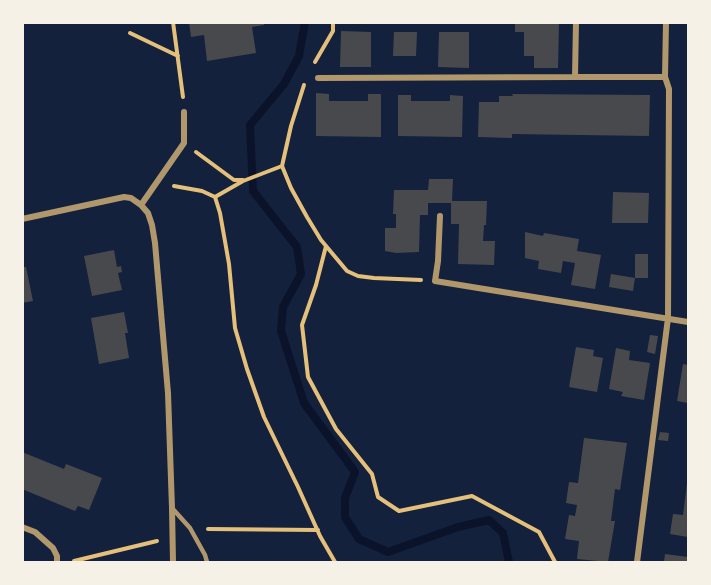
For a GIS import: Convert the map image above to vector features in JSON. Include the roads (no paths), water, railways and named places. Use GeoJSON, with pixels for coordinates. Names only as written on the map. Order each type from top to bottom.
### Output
{"type":"FeatureCollection","features":[{"type":"Feature","properties":{"kind":"street"},"geometry":{"type":"LineString","coordinates":[[575,77],[576,22]]}},
{"type":"Feature","properties":{"kind":"street"},"geometry":{"type":"LineString","coordinates":[[637,562],[668,318],[669,89],[665,76],[666,22]]}},
{"type":"Feature","properties":{"kind":"street"},"geometry":{"type":"LineString","coordinates":[[318,78],[665,76]]}},
{"type":"Feature","properties":{"kind":"street"},"geometry":{"type":"LineString","coordinates":[[143,207],[155,184],[184,143],[184,112]]}},
{"type":"Feature","properties":{"kind":"street"},"geometry":{"type":"LineString","coordinates":[[22,219],[124,197],[131,198],[148,213],[155,243],[168,393],[173,562]]}},
{"type":"Feature","properties":{"kind":"street"},"geometry":{"type":"LineString","coordinates":[[440,216],[435,280],[466,287],[688,322]]}},
{"type":"Feature","properties":{"kind":"street"},"geometry":{"type":"LineString","coordinates":[[22,527],[35,532],[53,548],[57,562]]}},
{"type":"Feature","properties":{"kind":"lane"},"geometry":{"type":"LineString","coordinates":[[172,508],[190,528],[211,562]]}},
{"type":"Feature","properties":{"kind":"lane"},"geometry":{"type":"LineString","coordinates":[[205,555],[207,562]]}},
{"type":"Feature","properties":{"kind":"waterway"},"geometry":{"type":"LineString","coordinates":[[305,22],[299,56],[284,84],[250,125],[253,191],[297,247],[301,274],[283,307],[281,331],[304,403],[355,472],[345,498],[345,517],[359,539],[388,552],[458,527],[489,520],[503,533],[509,562]]}}]}
